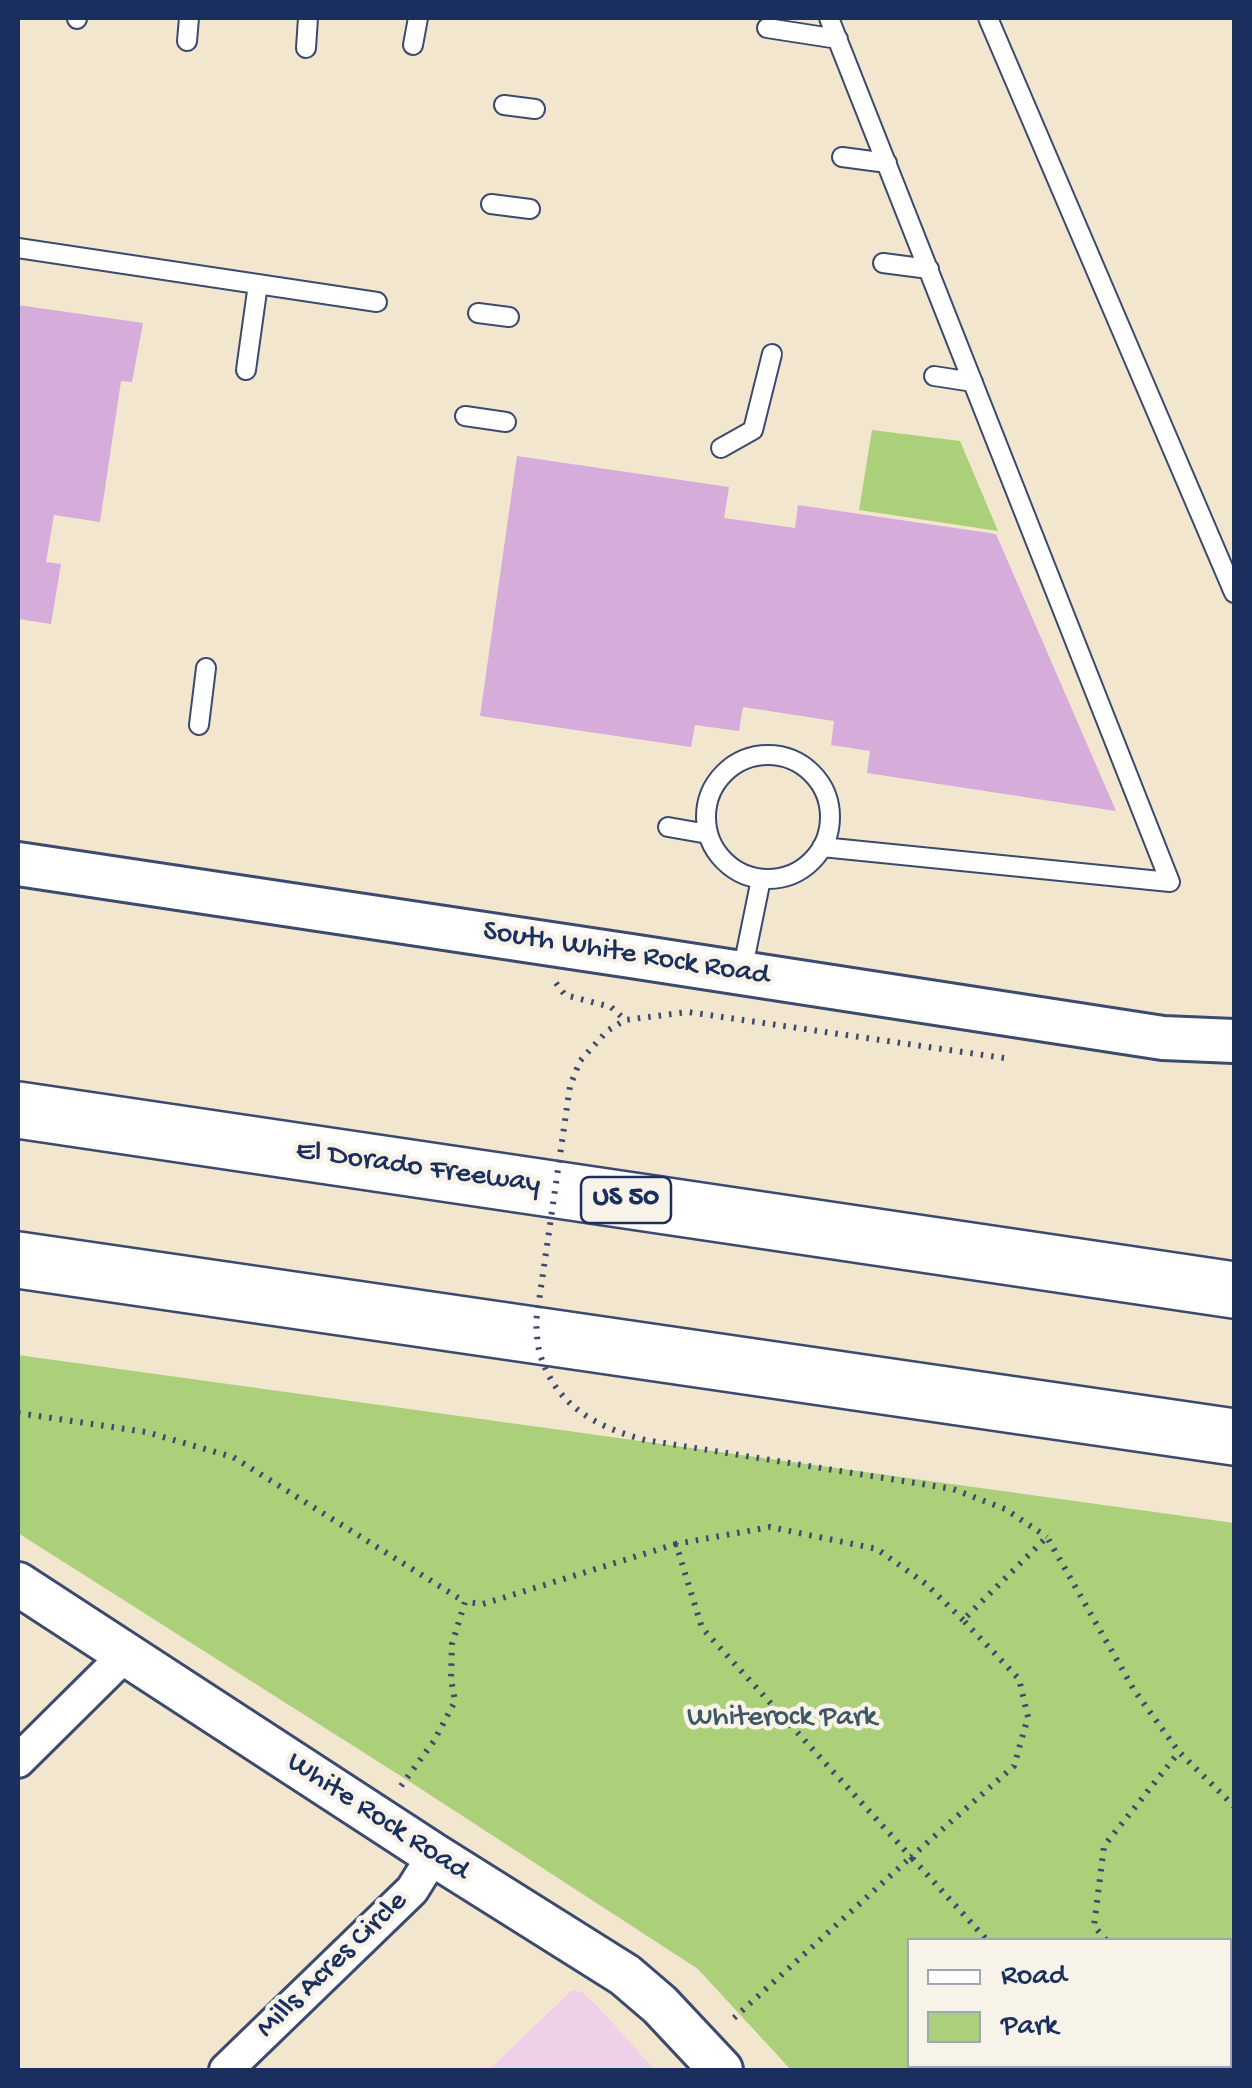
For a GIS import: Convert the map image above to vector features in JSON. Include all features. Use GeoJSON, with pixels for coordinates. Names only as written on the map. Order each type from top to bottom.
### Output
{"type":"FeatureCollection","features":[{"type":"Feature","properties":{"kind":"highway","name":"El Dorado Freeway"},"geometry":{"type":"LineString","coordinates":[[18,1110],[1234,1290]]}},
{"type":"Feature","properties":{"kind":"highway"},"geometry":{"type":"LineString","coordinates":[[18,1260],[1234,1436]]}},
{"type":"Feature","properties":{"kind":"street","name":"South White Rock Road"},"geometry":{"type":"LineString","coordinates":[[18,864],[1163,1038],[1234,1040]]}},
{"type":"Feature","properties":{"kind":"street","name":"White Rock Road"},"geometry":{"type":"LineString","coordinates":[[18,1584],[625,1975],[660,2004],[721,2070]]}},
{"type":"Feature","properties":{"kind":"street"},"geometry":{"type":"LineString","coordinates":[[18,1761],[126,1654]]}},
{"type":"Feature","properties":{"kind":"street","name":"Mills Acres Circle"},"geometry":{"type":"LineString","coordinates":[[226,2070],[412,1890],[434,1855]]}},
{"type":"Feature","properties":{"kind":"lane"},"geometry":{"type":"LineString","coordinates":[[188,41],[189,18]]}},
{"type":"Feature","properties":{"kind":"lane"},"geometry":{"type":"LineString","coordinates":[[306,48],[308,18]]}},
{"type":"Feature","properties":{"kind":"lane"},"geometry":{"type":"LineString","coordinates":[[413,45],[418,18]]}},
{"type":"Feature","properties":{"kind":"lane"},"geometry":{"type":"LineString","coordinates":[[822,847],[1170,882],[829,18]]}},
{"type":"Feature","properties":{"kind":"lane"},"geometry":{"type":"LineString","coordinates":[[988,18],[1234,593]]}},
{"type":"Feature","properties":{"kind":"lane"},"geometry":{"type":"LineString","coordinates":[[767,28],[838,40]]}},
{"type":"Feature","properties":{"kind":"lane"},"geometry":{"type":"LineString","coordinates":[[504,105],[534,110]]}},
{"type":"Feature","properties":{"kind":"lane"},"geometry":{"type":"LineString","coordinates":[[842,157],[887,163]]}},
{"type":"Feature","properties":{"kind":"lane"},"geometry":{"type":"LineString","coordinates":[[491,204],[530,210]]}},
{"type":"Feature","properties":{"kind":"lane"},"geometry":{"type":"LineString","coordinates":[[18,248],[377,302]]}},
{"type":"Feature","properties":{"kind":"lane"},"geometry":{"type":"LineString","coordinates":[[883,263],[928,269]]}},
{"type":"Feature","properties":{"kind":"lane"},"geometry":{"type":"LineString","coordinates":[[246,370],[258,284]]}},
{"type":"Feature","properties":{"kind":"lane"},"geometry":{"type":"LineString","coordinates":[[478,313],[509,318]]}},
{"type":"Feature","properties":{"kind":"lane"},"geometry":{"type":"LineString","coordinates":[[721,448],[753,430],[772,354]]}},
{"type":"Feature","properties":{"kind":"lane"},"geometry":{"type":"LineString","coordinates":[[934,376],[973,382]]}},
{"type":"Feature","properties":{"kind":"lane"},"geometry":{"type":"LineString","coordinates":[[465,416],[506,422]]}},
{"type":"Feature","properties":{"kind":"lane"},"geometry":{"type":"LineString","coordinates":[[199,726],[206,668]]}},
{"type":"Feature","properties":{"kind":"lane"},"geometry":{"type":"LineString","coordinates":[[774,755],[798,762],[816,778],[828,800],[830,824],[822,847],[807,866],[785,877],[761,879],[737,872],[719,856],[708,834],[706,810],[713,786],[728,768],[750,756],[774,755]]}},
{"type":"Feature","properties":{"kind":"lane"},"geometry":{"type":"LineString","coordinates":[[668,827],[708,834]]}},
{"type":"Feature","properties":{"kind":"lane"},"geometry":{"type":"LineString","coordinates":[[742,973],[761,879]]}},
{"type":"Feature","properties":{"kind":"path"},"geometry":{"type":"LineString","coordinates":[[555,982],[565,995],[610,1008],[624,1020]]}},
{"type":"Feature","properties":{"kind":"path"},"geometry":{"type":"LineString","coordinates":[[1004,1058],[688,1012],[624,1020],[607,1031],[580,1061],[570,1086],[536,1322],[540,1354],[554,1384],[574,1409],[610,1431],[953,1490],[1006,1509],[1046,1537],[1134,1690],[1179,1752],[1234,1806]]}},
{"type":"Feature","properties":{"kind":"path"},"geometry":{"type":"LineString","coordinates":[[18,1413],[146,1432],[233,1457],[465,1602],[484,1604],[676,1544],[770,1527],[877,1549],[926,1584],[1018,1679],[1028,1717],[1014,1766],[734,2018]]}},
{"type":"Feature","properties":{"kind":"path"},"geometry":{"type":"LineString","coordinates":[[962,1620],[1046,1537]]}},
{"type":"Feature","properties":{"kind":"path"},"geometry":{"type":"LineString","coordinates":[[676,1544],[702,1628],[985,1938]]}},
{"type":"Feature","properties":{"kind":"path"},"geometry":{"type":"LineString","coordinates":[[401,1786],[434,1741],[455,1701],[452,1644],[465,1602]]}},
{"type":"Feature","properties":{"kind":"path"},"geometry":{"type":"LineString","coordinates":[[1104,1938],[1094,1926],[1104,1846],[1179,1752]]}},
{"type":"Feature","properties":{"kind":"shaded area"},"geometry":{"type":"Polygon","coordinates":[[[572,1990],[582,1992],[598,2007],[655,2070],[489,2070],[572,1990]]]}},
{"type":"Feature","properties":{"kind":"green space"},"geometry":{"type":"Polygon","coordinates":[[[872,430],[960,441],[998,531],[859,510],[872,430]]]}},
{"type":"Feature","properties":{"kind":"green space","name":"Whiterock Park"},"geometry":{"type":"Polygon","coordinates":[[[18,1355],[1234,1523],[1234,2070],[791,2070],[698,1969],[18,1533],[18,1355]]]}},
{"type":"Feature","properties":{"kind":"building"},"geometry":{"type":"Polygon","coordinates":[[[18,305],[143,323],[132,382],[121,381],[100,522],[54,515],[46,562],[61,564],[51,624],[18,619],[18,305]]]}},
{"type":"Feature","properties":{"kind":"building"},"geometry":{"type":"Polygon","coordinates":[[[517,456],[729,487],[724,518],[795,528],[798,505],[996,534],[1116,811],[867,773],[870,751],[831,745],[834,721],[743,707],[739,731],[695,725],[691,747],[480,716],[517,456]]]}}]}
